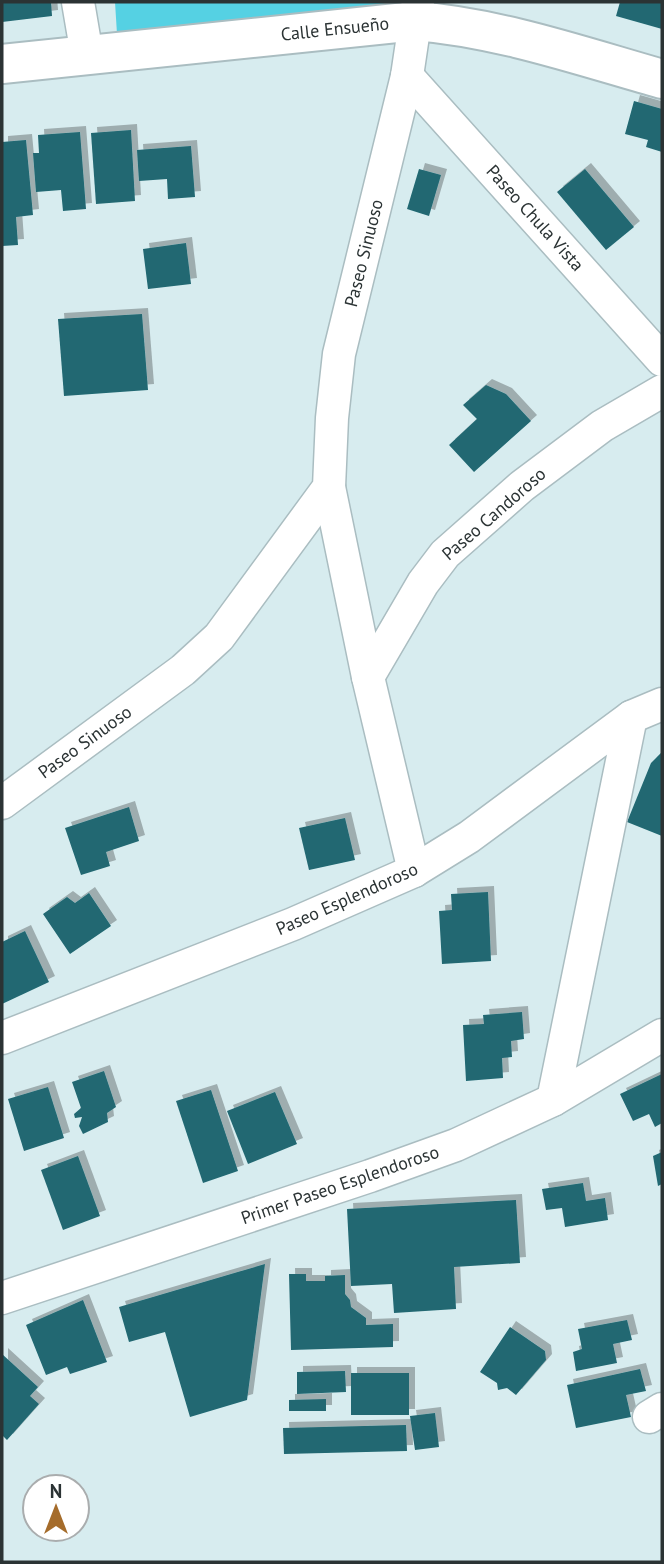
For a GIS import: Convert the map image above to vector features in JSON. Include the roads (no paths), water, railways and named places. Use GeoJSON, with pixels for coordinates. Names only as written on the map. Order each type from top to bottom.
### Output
{"type":"FeatureCollection","features":[{"type":"Feature","properties":{"kind":"street"},"geometry":{"type":"LineString","coordinates":[[78,2],[87,55]]}},
{"type":"Feature","properties":{"kind":"street","name":"Calle Ensueño"},"geometry":{"type":"LineString","coordinates":[[2,64],[417,11],[662,79]]}},
{"type":"Feature","properties":{"kind":"street","name":"Paseo Sinuoso"},"geometry":{"type":"LineString","coordinates":[[414,871],[368,677],[329,487],[332,418],[339,354],[407,76],[417,11]]}},
{"type":"Feature","properties":{"kind":"street","name":"Paseo Chula Vista"},"geometry":{"type":"LineString","coordinates":[[407,76],[662,360]]}},
{"type":"Feature","properties":{"kind":"street","name":"Paseo Candoroso"},"geometry":{"type":"LineString","coordinates":[[368,677],[424,583],[445,554],[531,479],[602,426],[662,391]]}},
{"type":"Feature","properties":{"kind":"street","name":"Paseo Sinuoso"},"geometry":{"type":"LineString","coordinates":[[2,803],[183,670],[219,637],[329,487]]}},
{"type":"Feature","properties":{"kind":"street","name":"Paseo Esplendoroso"},"geometry":{"type":"LineString","coordinates":[[2,1038],[293,924],[414,871],[469,836],[631,718],[662,704]]}},
{"type":"Feature","properties":{"kind":"street"},"geometry":{"type":"LineString","coordinates":[[553,1100],[631,718]]}},
{"type":"Feature","properties":{"kind":"street","name":"Primer Paseo Esplendoroso"},"geometry":{"type":"LineString","coordinates":[[2,1298],[456,1145],[553,1100],[662,1035]]}}]}
